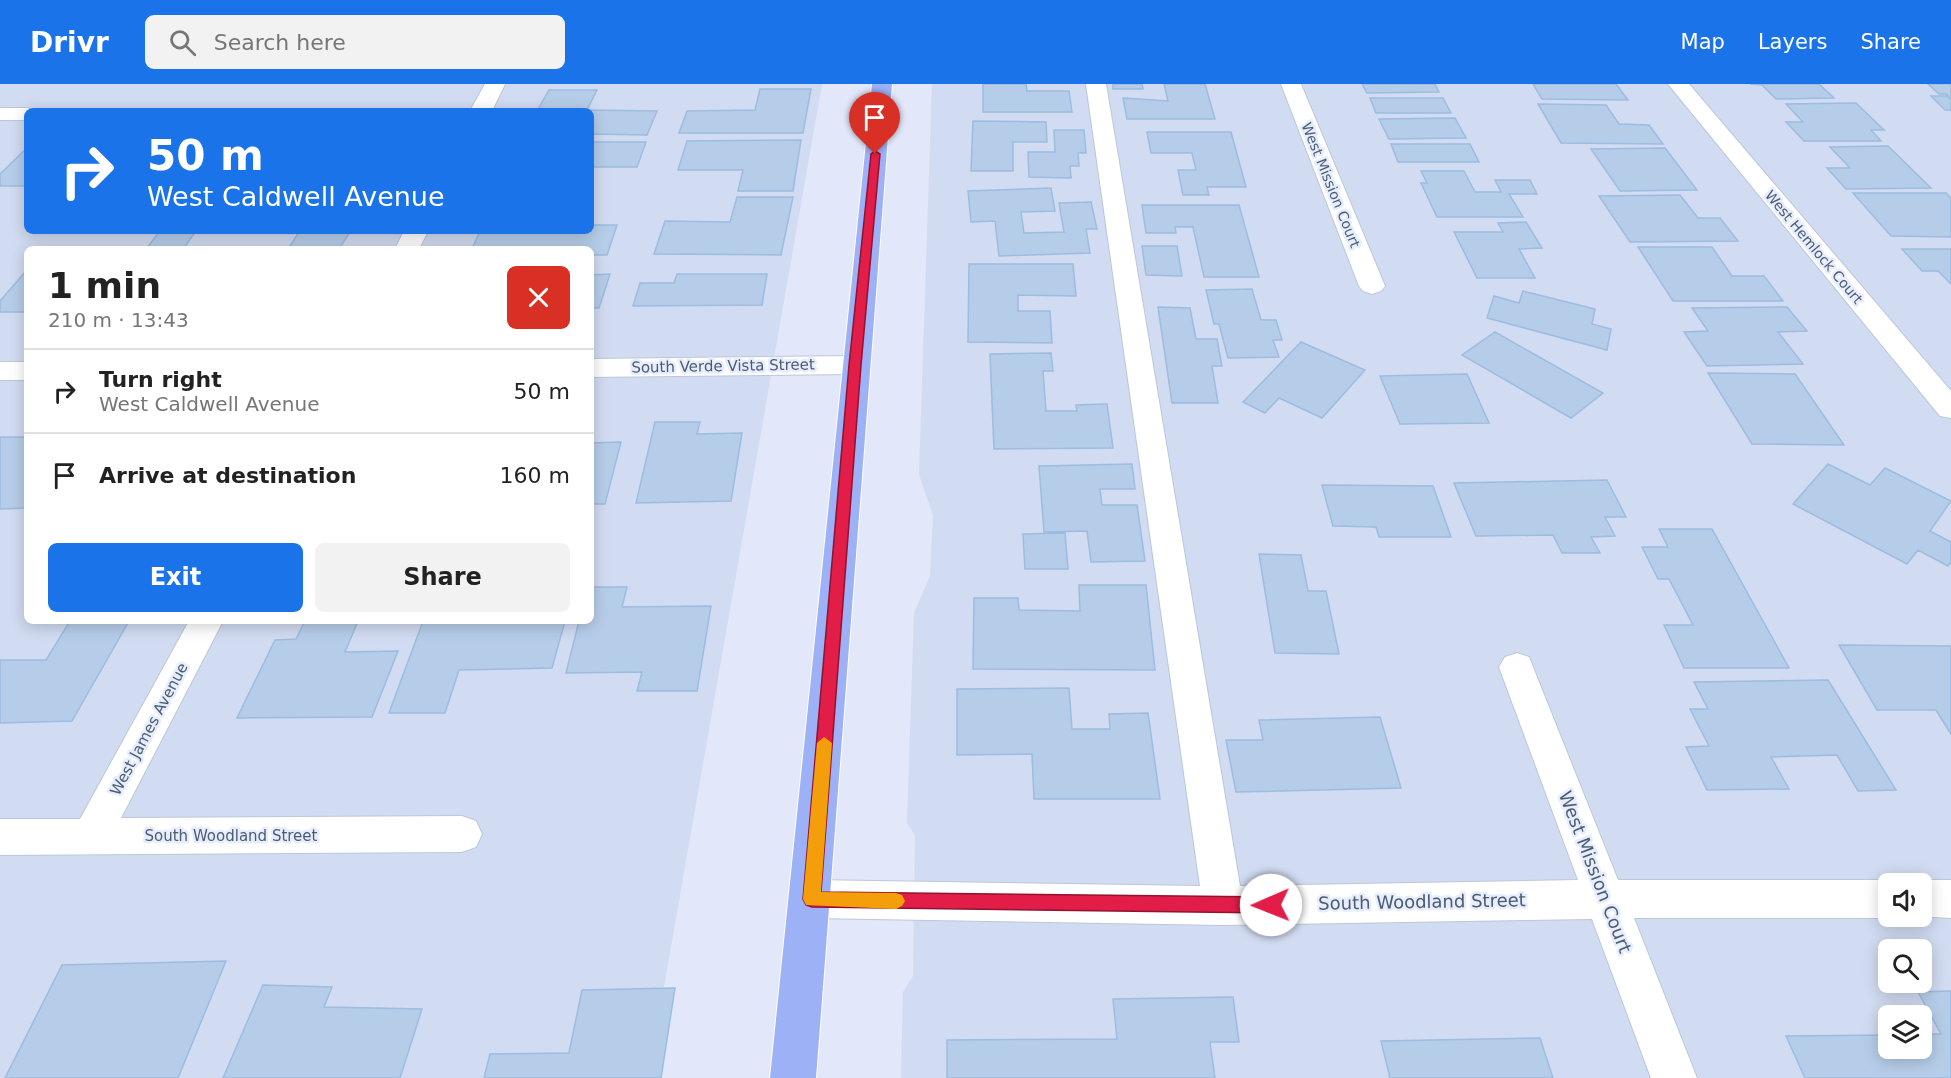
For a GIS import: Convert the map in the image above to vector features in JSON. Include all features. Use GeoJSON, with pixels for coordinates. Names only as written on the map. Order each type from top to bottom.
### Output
{"type":"FeatureCollection","features":[{"type":"Feature","properties":{"kind":"main road"},"geometry":{"type":"LineString","coordinates":[[793,1078],[812,899],[855,365],[882,84]]}},
{"type":"Feature","properties":{"kind":"street"},"geometry":{"type":"LineString","coordinates":[[483,108],[495,84]]}},
{"type":"Feature","properties":{"kind":"street"},"geometry":{"type":"LineString","coordinates":[[1096,84],[1223,906]]}},
{"type":"Feature","properties":{"kind":"street","name":"West Mission Court"},"geometry":{"type":"LineString","coordinates":[[1291,84],[1372,285]]}},
{"type":"Feature","properties":{"kind":"street","name":"West Hemlock Court"},"geometry":{"type":"LineString","coordinates":[[1678,84],[1950,409]]}},
{"type":"Feature","properties":{"kind":"street"},"geometry":{"type":"LineString","coordinates":[[0,114],[24,114]]}},
{"type":"Feature","properties":{"kind":"street","name":"South Verde Vista Street"},"geometry":{"type":"LineString","coordinates":[[594,368],[855,365]]}},
{"type":"Feature","properties":{"kind":"street"},"geometry":{"type":"LineString","coordinates":[[0,371],[24,371]]}},
{"type":"Feature","properties":{"kind":"street","name":"West James Avenue"},"geometry":{"type":"LineString","coordinates":[[91,837],[204,624]]}},
{"type":"Feature","properties":{"kind":"street","name":"West Mission Court"},"geometry":{"type":"LineString","coordinates":[[1517,667],[1674,1078]]}},
{"type":"Feature","properties":{"kind":"street","name":"South Woodland Street"},"geometry":{"type":"LineString","coordinates":[[0,837],[462,834]]}},
{"type":"Feature","properties":{"kind":"street","name":"South Woodland Street"},"geometry":{"type":"LineString","coordinates":[[812,899],[1223,906],[1605,899],[1878,899]]}},
{"type":"Feature","properties":{"kind":"street"},"geometry":{"type":"LineString","coordinates":[[1932,899],[1951,899]]}},
{"type":"Feature","properties":{"kind":"shaded area"},"geometry":{"type":"Polygon","coordinates":[[[0,84],[822,84],[648,1078],[0,1078],[0,84]]]}},
{"type":"Feature","properties":{"kind":"shaded area"},"geometry":{"type":"Polygon","coordinates":[[[932,84],[1951,84],[1951,1078],[901,1078],[903,992],[913,976],[915,836],[907,823],[914,613],[930,576],[933,515],[919,475],[932,84]]]}},
{"type":"Feature","properties":{"kind":"building"},"geometry":{"type":"Polygon","coordinates":[[[983,84],[1026,84],[1027,91],[1069,91],[1072,112],[983,112],[983,84]]]}},
{"type":"Feature","properties":{"kind":"building"},"geometry":{"type":"Polygon","coordinates":[[[1113,84],[1142,84],[1143,89],[1113,89],[1113,84]]]}},
{"type":"Feature","properties":{"kind":"building"},"geometry":{"type":"Polygon","coordinates":[[[1164,84],[1205,84],[1215,119],[1127,119],[1123,98],[1168,101],[1164,84]]]}},
{"type":"Feature","properties":{"kind":"building"},"geometry":{"type":"Polygon","coordinates":[[[1362,84],[1435,84],[1439,92],[1367,93],[1362,84]]]}},
{"type":"Feature","properties":{"kind":"building"},"geometry":{"type":"Polygon","coordinates":[[[1533,84],[1616,84],[1628,100],[1542,99],[1533,84]]]}},
{"type":"Feature","properties":{"kind":"building"},"geometry":{"type":"Polygon","coordinates":[[[1750,84],[1819,84],[1834,98],[1776,99],[1762,85],[1750,84]]]}},
{"type":"Feature","properties":{"kind":"building"},"geometry":{"type":"Polygon","coordinates":[[[1928,84],[1951,84],[1951,99],[1946,94],[1939,94],[1928,84]]]}},
{"type":"Feature","properties":{"kind":"building"},"geometry":{"type":"Polygon","coordinates":[[[760,89],[811,89],[803,133],[679,133],[687,111],[755,110],[760,89]]]}},
{"type":"Feature","properties":{"kind":"building"},"geometry":{"type":"Polygon","coordinates":[[[549,90],[597,90],[588,108],[539,108],[549,90]]]}},
{"type":"Feature","properties":{"kind":"building"},"geometry":{"type":"Polygon","coordinates":[[[1931,96],[1947,96],[1951,100],[1951,110],[1945,110],[1931,96]]]}},
{"type":"Feature","properties":{"kind":"building"},"geometry":{"type":"Polygon","coordinates":[[[1370,98],[1443,98],[1451,113],[1376,113],[1370,98]]]}},
{"type":"Feature","properties":{"kind":"building"},"geometry":{"type":"Polygon","coordinates":[[[1856,103],[1884,130],[1871,130],[1881,141],[1804,141],[1786,122],[1803,122],[1786,104],[1856,103]]]}},
{"type":"Feature","properties":{"kind":"building"},"geometry":{"type":"Polygon","coordinates":[[[1538,104],[1606,105],[1619,124],[1649,125],[1663,144],[1561,143],[1538,104]]]}},
{"type":"Feature","properties":{"kind":"building"},"geometry":{"type":"Polygon","coordinates":[[[594,110],[657,111],[647,135],[594,134],[594,110]]]}},
{"type":"Feature","properties":{"kind":"building"},"geometry":{"type":"Polygon","coordinates":[[[1455,118],[1466,138],[1389,139],[1379,119],[1455,118]]]}},
{"type":"Feature","properties":{"kind":"building"},"geometry":{"type":"Polygon","coordinates":[[[973,121],[1046,122],[1047,142],[1013,142],[1013,171],[971,171],[973,121]]]}},
{"type":"Feature","properties":{"kind":"building"},"geometry":{"type":"Polygon","coordinates":[[[1054,130],[1084,130],[1086,153],[1078,153],[1079,166],[1070,166],[1071,178],[1029,177],[1028,152],[1055,152],[1054,130]]]}},
{"type":"Feature","properties":{"kind":"building"},"geometry":{"type":"Polygon","coordinates":[[[1147,132],[1231,132],[1246,187],[1207,187],[1209,195],[1183,195],[1178,170],[1196,170],[1192,153],[1151,153],[1147,132]]]}},
{"type":"Feature","properties":{"kind":"building"},"geometry":{"type":"Polygon","coordinates":[[[801,140],[793,191],[738,191],[743,170],[678,170],[687,141],[801,140]]]}},
{"type":"Feature","properties":{"kind":"building"},"geometry":{"type":"Polygon","coordinates":[[[594,142],[646,142],[637,167],[594,167],[594,142]]]}},
{"type":"Feature","properties":{"kind":"building"},"geometry":{"type":"Polygon","coordinates":[[[1391,144],[1470,144],[1479,162],[1398,162],[1391,144]]]}},
{"type":"Feature","properties":{"kind":"building"},"geometry":{"type":"Polygon","coordinates":[[[1888,146],[1931,188],[1846,189],[1827,168],[1850,168],[1830,147],[1888,146]]]}},
{"type":"Feature","properties":{"kind":"building"},"geometry":{"type":"Polygon","coordinates":[[[1665,148],[1697,190],[1620,191],[1591,149],[1665,148]]]}},
{"type":"Feature","properties":{"kind":"building"},"geometry":{"type":"Polygon","coordinates":[[[24,151],[24,186],[0,186],[0,174],[24,151]]]}},
{"type":"Feature","properties":{"kind":"building"},"geometry":{"type":"Polygon","coordinates":[[[1421,171],[1464,171],[1475,192],[1501,192],[1495,180],[1530,180],[1537,194],[1509,194],[1523,217],[1437,217],[1421,183],[1427,183],[1421,171]]]}},
{"type":"Feature","properties":{"kind":"building"},"geometry":{"type":"Polygon","coordinates":[[[1051,188],[1055,211],[1021,212],[1024,233],[1064,232],[1059,203],[1091,202],[1097,229],[1086,229],[1090,253],[999,256],[995,221],[971,222],[968,191],[1051,188]]]}},
{"type":"Feature","properties":{"kind":"building"},"geometry":{"type":"Polygon","coordinates":[[[1853,193],[1946,193],[1951,198],[1951,237],[1891,236],[1853,193]]]}},
{"type":"Feature","properties":{"kind":"building"},"geometry":{"type":"Polygon","coordinates":[[[1680,195],[1698,218],[1720,218],[1738,241],[1630,242],[1599,196],[1680,195]]]}},
{"type":"Feature","properties":{"kind":"building"},"geometry":{"type":"Polygon","coordinates":[[[737,197],[793,197],[781,255],[654,254],[665,221],[730,222],[737,197]]]}},
{"type":"Feature","properties":{"kind":"building"},"geometry":{"type":"Polygon","coordinates":[[[1142,205],[1239,205],[1259,277],[1204,277],[1193,227],[1175,227],[1176,233],[1146,233],[1142,205]]]}},
{"type":"Feature","properties":{"kind":"building"},"geometry":{"type":"Polygon","coordinates":[[[1526,222],[1542,248],[1519,249],[1535,278],[1477,278],[1454,232],[1503,232],[1498,223],[1526,222]]]}},
{"type":"Feature","properties":{"kind":"building"},"geometry":{"type":"Polygon","coordinates":[[[594,225],[617,225],[607,255],[594,255],[594,246],[473,246],[479,234],[594,234],[594,225]]]}},
{"type":"Feature","properties":{"kind":"building"},"geometry":{"type":"Polygon","coordinates":[[[158,234],[194,234],[185,246],[148,246],[158,234]]]}},
{"type":"Feature","properties":{"kind":"building"},"geometry":{"type":"Polygon","coordinates":[[[298,234],[349,234],[341,246],[290,246],[298,234]]]}},
{"type":"Feature","properties":{"kind":"building"},"geometry":{"type":"Polygon","coordinates":[[[1142,246],[1177,246],[1182,276],[1146,275],[1142,246]]]}},
{"type":"Feature","properties":{"kind":"building"},"geometry":{"type":"Polygon","coordinates":[[[1638,247],[1712,247],[1732,276],[1764,276],[1783,301],[1673,301],[1638,247]]]}},
{"type":"Feature","properties":{"kind":"building"},"geometry":{"type":"Polygon","coordinates":[[[1902,249],[1951,249],[1951,284],[1938,271],[1922,271],[1902,249]]]}},
{"type":"Feature","properties":{"kind":"building"},"geometry":{"type":"Polygon","coordinates":[[[969,264],[1073,264],[1076,296],[1018,295],[1018,311],[1050,311],[1052,343],[968,342],[969,264]]]}},
{"type":"Feature","properties":{"kind":"building"},"geometry":{"type":"Polygon","coordinates":[[[24,273],[24,312],[0,312],[0,301],[24,273]]]}},
{"type":"Feature","properties":{"kind":"building"},"geometry":{"type":"Polygon","coordinates":[[[610,274],[599,308],[594,308],[594,275],[610,274]]]}},
{"type":"Feature","properties":{"kind":"building"},"geometry":{"type":"Polygon","coordinates":[[[677,274],[767,274],[762,305],[633,306],[640,283],[674,283],[677,274]]]}},
{"type":"Feature","properties":{"kind":"building"},"geometry":{"type":"Polygon","coordinates":[[[1252,289],[1261,320],[1276,320],[1282,340],[1273,340],[1279,357],[1228,358],[1219,324],[1214,324],[1206,290],[1252,289]]]}},
{"type":"Feature","properties":{"kind":"building"},"geometry":{"type":"Polygon","coordinates":[[[1523,291],[1595,309],[1592,324],[1611,329],[1607,350],[1487,318],[1494,296],[1519,303],[1523,291]]]}},
{"type":"Feature","properties":{"kind":"building"},"geometry":{"type":"Polygon","coordinates":[[[1158,307],[1190,308],[1196,339],[1217,339],[1222,366],[1212,366],[1218,403],[1172,403],[1158,307]]]}},
{"type":"Feature","properties":{"kind":"building"},"geometry":{"type":"Polygon","coordinates":[[[1787,307],[1807,331],[1778,332],[1803,364],[1707,366],[1684,332],[1708,331],[1692,308],[1787,307]]]}},
{"type":"Feature","properties":{"kind":"building"},"geometry":{"type":"Polygon","coordinates":[[[1495,332],[1603,393],[1571,418],[1462,355],[1495,332]]]}},
{"type":"Feature","properties":{"kind":"building"},"geometry":{"type":"Polygon","coordinates":[[[1301,342],[1365,370],[1322,418],[1279,398],[1265,413],[1243,402],[1301,342]]]}},
{"type":"Feature","properties":{"kind":"building"},"geometry":{"type":"Polygon","coordinates":[[[1051,353],[1053,371],[1043,371],[1046,411],[1077,411],[1076,405],[1107,404],[1113,448],[994,449],[990,354],[1051,353]]]}},
{"type":"Feature","properties":{"kind":"building"},"geometry":{"type":"Polygon","coordinates":[[[1708,373],[1795,374],[1844,445],[1752,444],[1708,373]]]}},
{"type":"Feature","properties":{"kind":"building"},"geometry":{"type":"Polygon","coordinates":[[[1467,374],[1489,423],[1400,424],[1380,376],[1467,374]]]}},
{"type":"Feature","properties":{"kind":"building"},"geometry":{"type":"Polygon","coordinates":[[[655,422],[700,422],[697,434],[742,433],[731,501],[636,503],[655,422]]]}},
{"type":"Feature","properties":{"kind":"building"},"geometry":{"type":"Polygon","coordinates":[[[0,437],[24,437],[24,508],[0,509],[0,437]]]}},
{"type":"Feature","properties":{"kind":"building"},"geometry":{"type":"Polygon","coordinates":[[[621,442],[605,504],[594,504],[594,443],[621,442]]]}},
{"type":"Feature","properties":{"kind":"building"},"geometry":{"type":"Polygon","coordinates":[[[1132,464],[1135,489],[1100,489],[1102,505],[1137,505],[1145,561],[1091,562],[1087,531],[1044,532],[1039,466],[1132,464]]]}},
{"type":"Feature","properties":{"kind":"building"},"geometry":{"type":"Polygon","coordinates":[[[1828,464],[1870,485],[1885,468],[1951,501],[1930,531],[1951,542],[1951,562],[1948,566],[1918,550],[1907,564],[1793,504],[1828,464]]]}},
{"type":"Feature","properties":{"kind":"building"},"geometry":{"type":"Polygon","coordinates":[[[1607,480],[1626,517],[1605,517],[1615,536],[1591,537],[1600,553],[1562,553],[1553,535],[1476,536],[1454,483],[1607,480]]]}},
{"type":"Feature","properties":{"kind":"building"},"geometry":{"type":"Polygon","coordinates":[[[1322,485],[1433,486],[1451,537],[1379,537],[1376,527],[1333,526],[1322,485]]]}},
{"type":"Feature","properties":{"kind":"building"},"geometry":{"type":"Polygon","coordinates":[[[1659,529],[1712,529],[1789,668],[1684,668],[1664,625],[1693,625],[1669,579],[1658,579],[1642,547],[1668,547],[1659,529]]]}},
{"type":"Feature","properties":{"kind":"building"},"geometry":{"type":"Polygon","coordinates":[[[1065,533],[1068,569],[1025,569],[1023,534],[1065,533]]]}},
{"type":"Feature","properties":{"kind":"building"},"geometry":{"type":"Polygon","coordinates":[[[1259,554],[1301,555],[1308,591],[1326,591],[1339,654],[1275,653],[1259,554]]]}},
{"type":"Feature","properties":{"kind":"building"},"geometry":{"type":"Polygon","coordinates":[[[1079,585],[1146,585],[1155,670],[973,669],[974,598],[1018,598],[1019,610],[1080,611],[1079,585]]]}},
{"type":"Feature","properties":{"kind":"building"},"geometry":{"type":"Polygon","coordinates":[[[594,587],[627,587],[622,607],[711,606],[697,691],[637,691],[642,672],[566,673],[578,624],[594,624],[594,587]]]}},
{"type":"Feature","properties":{"kind":"building"},"geometry":{"type":"Polygon","coordinates":[[[68,624],[127,624],[72,721],[0,723],[0,660],[46,660],[68,624]]]}},
{"type":"Feature","properties":{"kind":"building"},"geometry":{"type":"Polygon","coordinates":[[[304,624],[357,624],[345,652],[398,651],[372,717],[237,718],[275,640],[296,639],[304,624]]]}},
{"type":"Feature","properties":{"kind":"building"},"geometry":{"type":"Polygon","coordinates":[[[422,624],[564,624],[552,668],[459,670],[445,713],[389,713],[422,624]]]}},
{"type":"Feature","properties":{"kind":"building"},"geometry":{"type":"Polygon","coordinates":[[[1839,645],[1951,646],[1951,734],[1936,710],[1877,710],[1839,645]]]}},
{"type":"Feature","properties":{"kind":"building"},"geometry":{"type":"Polygon","coordinates":[[[1828,680],[1896,790],[1858,791],[1837,755],[1771,757],[1789,789],[1707,790],[1686,747],[1709,746],[1690,709],[1708,709],[1694,682],[1828,680]]]}},
{"type":"Feature","properties":{"kind":"building"},"geometry":{"type":"Polygon","coordinates":[[[1069,688],[1072,729],[1110,729],[1109,714],[1148,713],[1160,799],[1034,799],[1032,754],[957,755],[957,689],[1069,688]]]}},
{"type":"Feature","properties":{"kind":"building"},"geometry":{"type":"Polygon","coordinates":[[[1380,717],[1401,788],[1236,792],[1226,740],[1263,740],[1259,720],[1380,717]]]}},
{"type":"Feature","properties":{"kind":"building"},"geometry":{"type":"Polygon","coordinates":[[[226,961],[178,1078],[5,1078],[62,965],[226,961]]]}},
{"type":"Feature","properties":{"kind":"building"},"geometry":{"type":"Polygon","coordinates":[[[263,985],[332,987],[324,1007],[422,1009],[400,1078],[223,1078],[263,985]]]}},
{"type":"Feature","properties":{"kind":"building"},"geometry":{"type":"Polygon","coordinates":[[[675,988],[661,1078],[484,1078],[490,1054],[569,1053],[582,990],[675,988]]]}},
{"type":"Feature","properties":{"kind":"building"},"geometry":{"type":"Polygon","coordinates":[[[1951,991],[1951,1078],[1805,1078],[1786,1036],[1878,1035],[1878,1059],[1932,1059],[1932,1034],[1941,1034],[1932,1018],[1932,1005],[1925,1005],[1919,993],[1951,991]]]}},
{"type":"Feature","properties":{"kind":"building"},"geometry":{"type":"Polygon","coordinates":[[[1233,997],[1239,1042],[1210,1042],[1215,1078],[947,1078],[947,1040],[1117,1039],[1113,999],[1233,997]]]}},
{"type":"Feature","properties":{"kind":"building"},"geometry":{"type":"Polygon","coordinates":[[[1540,1038],[1553,1078],[1390,1078],[1381,1041],[1540,1038]]]}},
{"type":"Feature","properties":{"kind":"slow traffic"},"geometry":{"type":"LineString","coordinates":[[824,743],[812,899],[896,901]]}},
{"type":"Feature","properties":{"kind":"route"},"geometry":{"type":"LineString","coordinates":[[875,154],[855,365],[812,899],[1271,905]]}}]}
